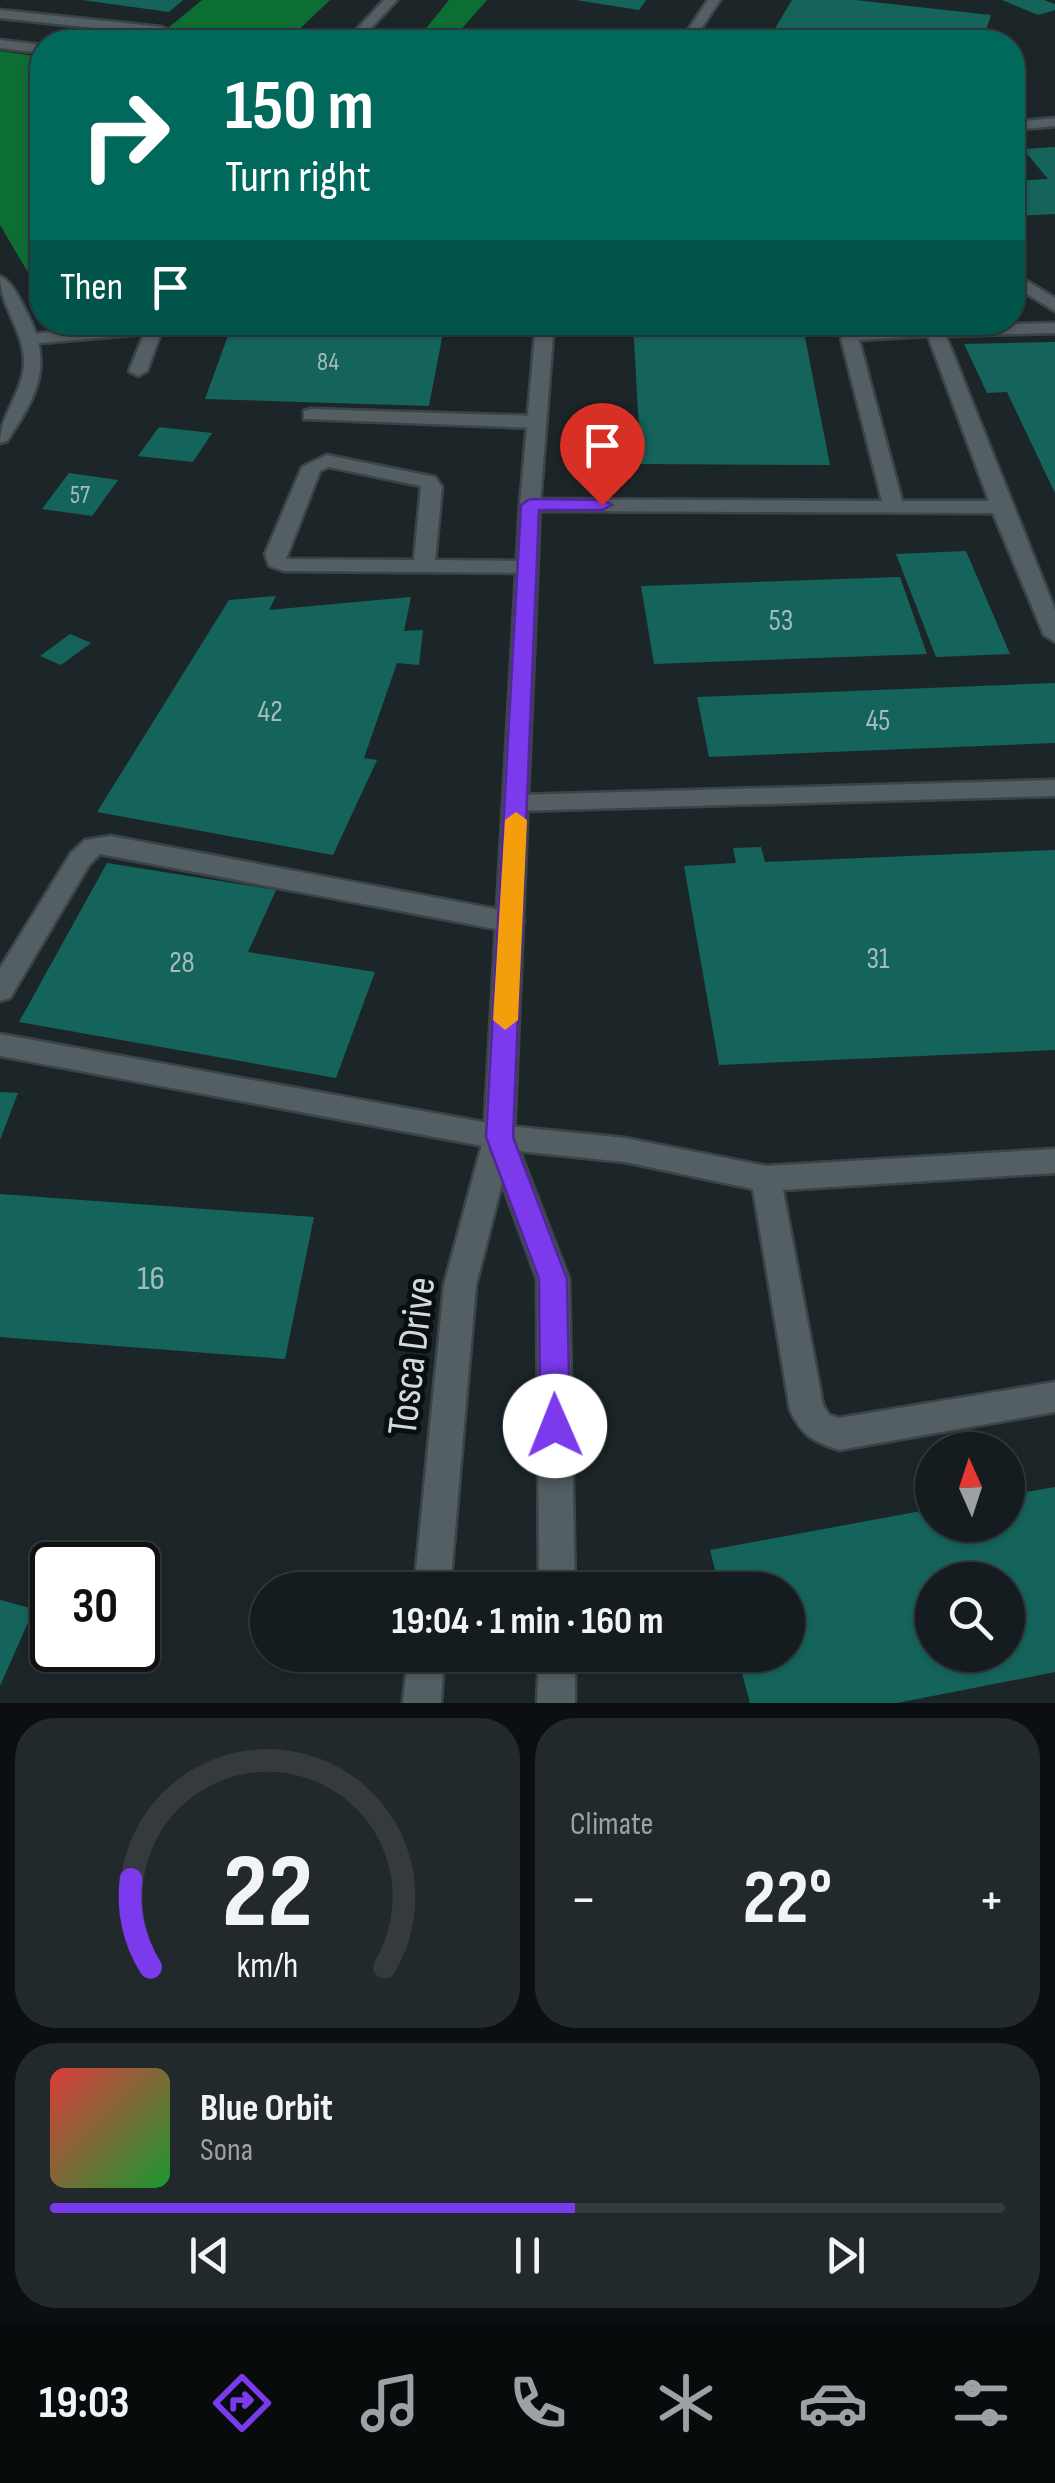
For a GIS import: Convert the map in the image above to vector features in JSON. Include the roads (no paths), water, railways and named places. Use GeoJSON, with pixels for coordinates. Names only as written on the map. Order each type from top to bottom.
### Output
{"type":"FeatureCollection","features":[{"type":"Feature","properties":{"kind":"street"},"geometry":{"type":"LineString","coordinates":[[362,30],[391,0]]}},
{"type":"Feature","properties":{"kind":"street"},"geometry":{"type":"LineString","coordinates":[[694,30],[714,0]]}},
{"type":"Feature","properties":{"kind":"street"},"geometry":{"type":"LineString","coordinates":[[0,14],[152,30]]}},
{"type":"Feature","properties":{"kind":"street"},"geometry":{"type":"LineString","coordinates":[[0,44],[30,47]]}},
{"type":"Feature","properties":{"kind":"street"},"geometry":{"type":"LineString","coordinates":[[1025,125],[1055,122]]}},
{"type":"Feature","properties":{"kind":"street"},"geometry":{"type":"LineString","coordinates":[[0,281],[24,318],[36,370],[32,386],[0,437]]}},
{"type":"Feature","properties":{"kind":"street"},"geometry":{"type":"LineString","coordinates":[[1025,286],[1055,306]]}},
{"type":"Feature","properties":{"kind":"street"},"geometry":{"type":"LineString","coordinates":[[1025,329],[1055,328]]}},
{"type":"Feature","properties":{"kind":"street"},"geometry":{"type":"LineString","coordinates":[[30,338],[62,335]]}},
{"type":"Feature","properties":{"kind":"street"},"geometry":{"type":"LineString","coordinates":[[138,371],[152,335]]}},
{"type":"Feature","properties":{"kind":"street","name":"Tosca Drive"},"geometry":{"type":"LineString","coordinates":[[434,1572],[460,1285],[499,1137],[530,505],[544,335]]}},
{"type":"Feature","properties":{"kind":"street"},"geometry":{"type":"LineString","coordinates":[[854,335],[850,338],[894,507]]}},
{"type":"Feature","properties":{"kind":"street"},"geometry":{"type":"LineString","coordinates":[[938,335],[1055,636]]}},
{"type":"Feature","properties":{"kind":"street"},"geometry":{"type":"LineString","coordinates":[[311,415],[537,422]]}},
{"type":"Feature","properties":{"kind":"street"},"geometry":{"type":"LineString","coordinates":[[424,566],[432,486],[428,480],[327,462],[312,467],[275,554],[276,562],[284,565],[424,566],[527,566]]}},
{"type":"Feature","properties":{"kind":"street"},"geometry":{"type":"LineString","coordinates":[[530,505],[1002,507]]}},
{"type":"Feature","properties":{"kind":"street"},"geometry":{"type":"LineString","coordinates":[[517,802],[1055,788]]}},
{"type":"Feature","properties":{"kind":"street"},"geometry":{"type":"LineString","coordinates":[[0,991],[80,859],[94,846],[111,845],[510,922]]}},
{"type":"Feature","properties":{"kind":"street"},"geometry":{"type":"LineString","coordinates":[[0,1045],[499,1137],[625,1150],[766,1179],[1055,1161]]}},
{"type":"Feature","properties":{"kind":"street","name":"Tosca Drive"},"geometry":{"type":"LineString","coordinates":[[499,1137],[553,1279],[557,1572]]}},
{"type":"Feature","properties":{"kind":"street"},"geometry":{"type":"LineString","coordinates":[[766,1179],[807,1410],[818,1427],[839,1434],[1055,1397]]}},
{"type":"Feature","properties":{"kind":"street"},"geometry":{"type":"LineString","coordinates":[[422,1703],[425,1672]]}},
{"type":"Feature","properties":{"kind":"street"},"geometry":{"type":"LineString","coordinates":[[556,1703],[557,1672]]}}]}
